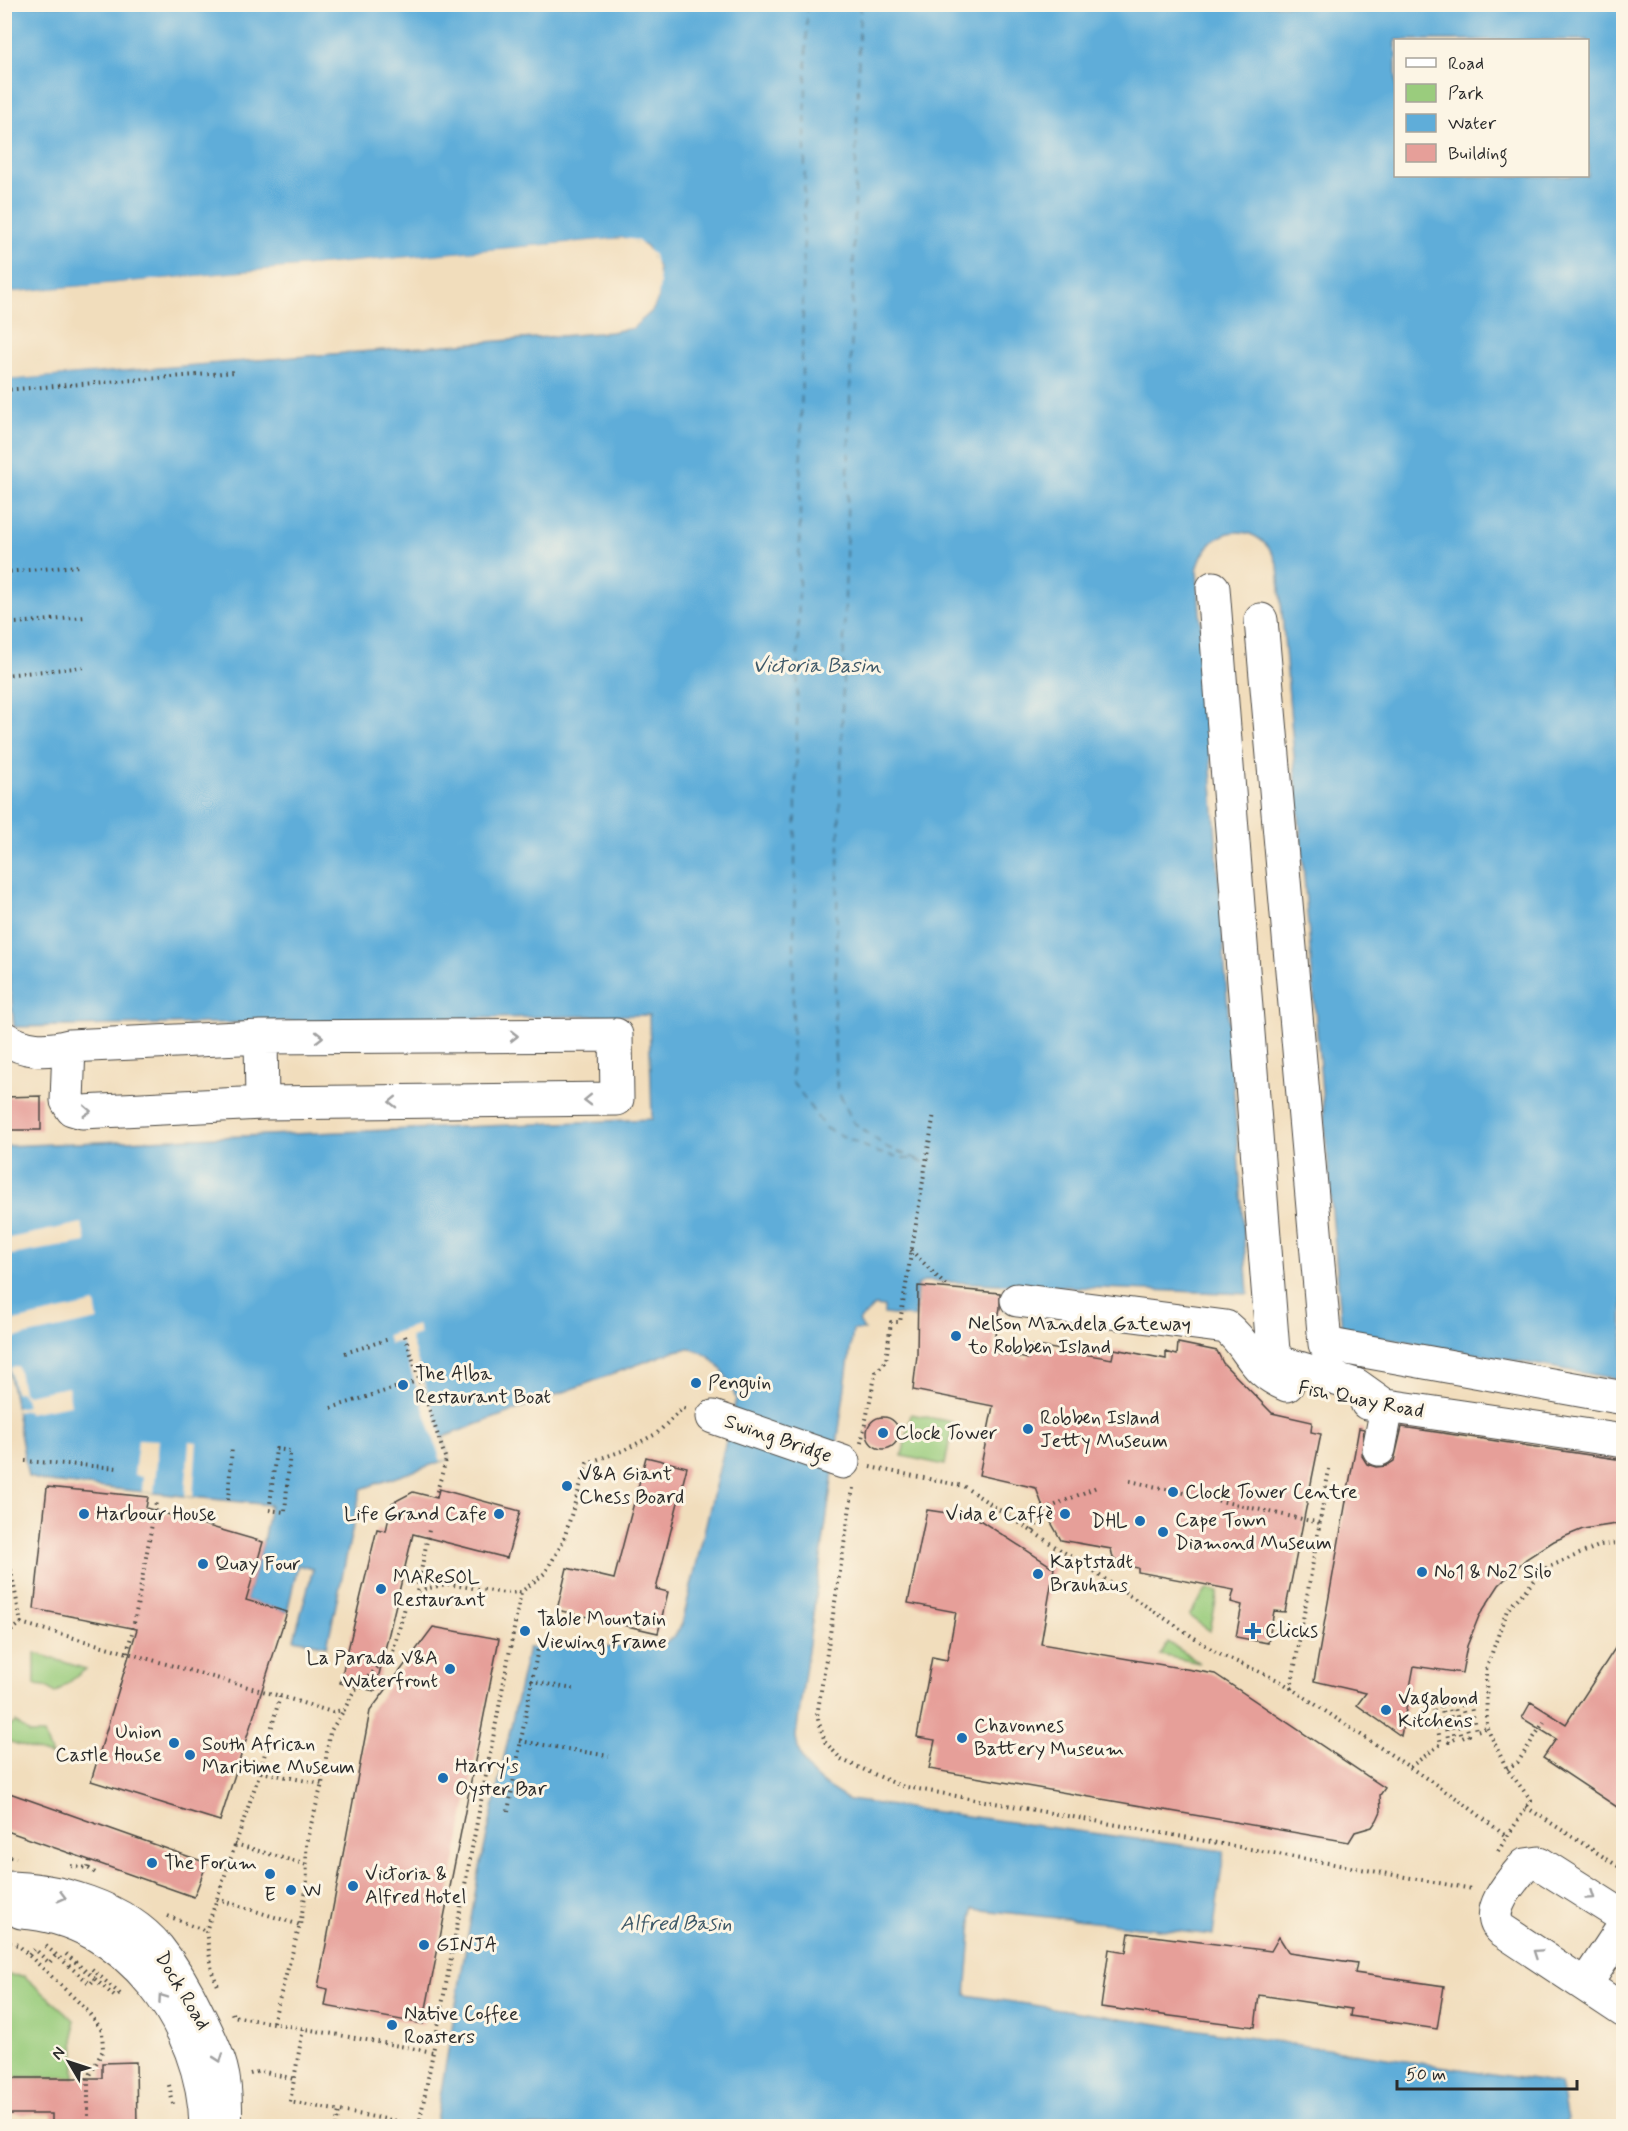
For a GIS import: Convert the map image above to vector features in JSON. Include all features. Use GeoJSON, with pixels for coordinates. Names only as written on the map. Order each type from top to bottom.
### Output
{"type":"FeatureCollection","features":[{"type":"Feature","properties":{"kind":"street"},"geometry":{"type":"LineString","coordinates":[[1213,588],[1273,1352],[1279,1362],[1356,1385],[1387,1407],[1379,1449]]}},
{"type":"Feature","properties":{"kind":"street"},"geometry":{"type":"LineString","coordinates":[[1262,620],[1325,1344],[1623,1398]]}},
{"type":"Feature","properties":{"kind":"street"},"geometry":{"type":"LineString","coordinates":[[4,1038],[27,1049],[51,1051],[69,1046],[261,1037],[616,1035],[617,1099],[262,1103],[82,1112],[72,1109],[67,1101],[69,1046]]}},
{"type":"Feature","properties":{"kind":"street"},"geometry":{"type":"LineString","coordinates":[[261,1037],[262,1103]]}},
{"type":"Feature","properties":{"kind":"street","name":"Fish Quay Road"},"geometry":{"type":"LineString","coordinates":[[1017,1300],[1226,1327],[1240,1338],[1251,1360],[1270,1378],[1297,1389],[1387,1407],[1623,1441]]}},
{"type":"Feature","properties":{"kind":"street","name":"Swing Bridge"},"geometry":{"type":"LineString","coordinates":[[713,1417],[850,1463]]}},
{"type":"Feature","properties":{"kind":"street"},"geometry":{"type":"LineString","coordinates":[[1623,1917],[1539,1863],[1524,1865],[1497,1905],[1494,1917],[1498,1927],[1623,2011]]}},
{"type":"Feature","properties":{"kind":"street","name":"Dock Road"},"geometry":{"type":"LineString","coordinates":[[4,1888],[45,1892],[83,1902],[124,1920],[157,1947],[185,1987],[220,2058],[226,2097],[225,2127]]}},
{"type":"Feature","properties":{"kind":"street","name":"Dock Road"},"geometry":{"type":"LineString","coordinates":[[4,1911],[54,1917],[78,1926],[107,1941],[138,1965],[174,2016],[191,2049],[199,2074],[206,2127]]}},
{"type":"Feature","properties":{"kind":"street"},"geometry":{"type":"LineString","coordinates":[[1586,1985],[1623,1926]]}},
{"type":"Feature","properties":{"kind":"path"},"geometry":{"type":"LineString","coordinates":[[4,390],[236,372]]}},
{"type":"Feature","properties":{"kind":"path"},"geometry":{"type":"LineString","coordinates":[[4,572],[79,566]]}},
{"type":"Feature","properties":{"kind":"path"},"geometry":{"type":"LineString","coordinates":[[4,624],[85,617]]}},
{"type":"Feature","properties":{"kind":"path"},"geometry":{"type":"LineString","coordinates":[[4,675],[85,667]]}},
{"type":"Feature","properties":{"kind":"path"},"geometry":{"type":"LineString","coordinates":[[934,1113],[900,1322],[891,1322],[886,1361],[876,1372],[850,1463],[817,1716],[825,1742],[842,1760],[902,1786],[1451,1884],[1471,1891],[1477,1882]]}},
{"type":"Feature","properties":{"kind":"path"},"geometry":{"type":"LineString","coordinates":[[911,1250],[947,1287]]}},
{"type":"Feature","properties":{"kind":"path"},"geometry":{"type":"LineString","coordinates":[[405,1336],[446,1460],[435,1498]]}},
{"type":"Feature","properties":{"kind":"path"},"geometry":{"type":"LineString","coordinates":[[345,1353],[389,1339]]}},
{"type":"Feature","properties":{"kind":"path"},"geometry":{"type":"LineString","coordinates":[[331,1408],[414,1382]]}},
{"type":"Feature","properties":{"kind":"path"},"geometry":{"type":"LineString","coordinates":[[273,2022],[300,1925],[307,1884],[306,1843],[322,1784],[330,1732],[354,1691],[393,1652],[405,1607],[425,1589],[447,1584],[505,1593],[521,1592],[545,1573],[563,1542],[587,1464],[622,1451],[656,1434],[683,1408],[713,1417]]}},
{"type":"Feature","properties":{"kind":"path"},"geometry":{"type":"LineString","coordinates":[[228,1500],[232,1447]]}},
{"type":"Feature","properties":{"kind":"path"},"geometry":{"type":"LineString","coordinates":[[269,1510],[285,1512],[290,1451],[276,1449],[270,1504]]}},
{"type":"Feature","properties":{"kind":"path"},"geometry":{"type":"LineString","coordinates":[[25,1461],[119,1468]]}},
{"type":"Feature","properties":{"kind":"path"},"geometry":{"type":"LineString","coordinates":[[4,1463],[4,1521]]}},
{"type":"Feature","properties":{"kind":"path"},"geometry":{"type":"LineString","coordinates":[[850,1463],[963,1486],[1219,1654],[1292,1689],[1410,1767],[1494,1825],[1507,1837]]}},
{"type":"Feature","properties":{"kind":"path"},"geometry":{"type":"LineString","coordinates":[[1292,1689],[1329,1469]]}},
{"type":"Feature","properties":{"kind":"path"},"geometry":{"type":"LineString","coordinates":[[1130,1482],[1320,1523]]}},
{"type":"Feature","properties":{"kind":"path"},"geometry":{"type":"LineString","coordinates":[[1033,1531],[1044,1510],[1099,1486]]}},
{"type":"Feature","properties":{"kind":"path"},"geometry":{"type":"LineString","coordinates":[[127,1652],[156,1502]]}},
{"type":"Feature","properties":{"kind":"path"},"geometry":{"type":"LineString","coordinates":[[415,1598],[429,1530]]}},
{"type":"Feature","properties":{"kind":"path"},"geometry":{"type":"LineString","coordinates":[[4,1534],[21,1623]]}},
{"type":"Feature","properties":{"kind":"path"},"geometry":{"type":"LineString","coordinates":[[1495,1855],[1531,1800],[1507,1768],[1487,1728],[1486,1670],[1507,1610],[1546,1568],[1601,1545],[1623,1542]]}},
{"type":"Feature","properties":{"kind":"path"},"geometry":{"type":"LineString","coordinates":[[303,2029],[290,2102],[419,2126],[521,1592]]}},
{"type":"Feature","properties":{"kind":"path"},"geometry":{"type":"LineString","coordinates":[[21,1623],[332,1712],[344,1710]]}},
{"type":"Feature","properties":{"kind":"path"},"geometry":{"type":"LineString","coordinates":[[4,1647],[11,1631],[21,1623]]}},
{"type":"Feature","properties":{"kind":"path"},"geometry":{"type":"LineString","coordinates":[[508,1811],[538,1648]]}},
{"type":"Feature","properties":{"kind":"path"},"geometry":{"type":"LineString","coordinates":[[531,1681],[578,1690]]}},
{"type":"Feature","properties":{"kind":"path"},"geometry":{"type":"LineString","coordinates":[[220,1990],[212,1972],[206,1930],[260,1772],[280,1696]]}},
{"type":"Feature","properties":{"kind":"path"},"geometry":{"type":"LineString","coordinates":[[1410,1767],[1441,1744],[1431,1698],[1439,1698],[1449,1742],[1455,1739],[1447,1698],[1453,1699],[1462,1738],[1468,1735],[1460,1699],[1469,1697],[1476,1731],[1487,1728]]}},
{"type":"Feature","properties":{"kind":"path"},"geometry":{"type":"LineString","coordinates":[[1507,1768],[1518,1762],[1544,1722]]}},
{"type":"Feature","properties":{"kind":"path"},"geometry":{"type":"LineString","coordinates":[[520,1741],[609,1756]]}},
{"type":"Feature","properties":{"kind":"path"},"geometry":{"type":"LineString","coordinates":[[260,1772],[322,1784]]}},
{"type":"Feature","properties":{"kind":"path"},"geometry":{"type":"LineString","coordinates":[[1526,1807],[1623,1870]]}},
{"type":"Feature","properties":{"kind":"path"},"geometry":{"type":"LineString","coordinates":[[235,1844],[307,1865]]}},
{"type":"Feature","properties":{"kind":"path"},"geometry":{"type":"LineString","coordinates":[[88,1868],[90,1860]]}},
{"type":"Feature","properties":{"kind":"path"},"geometry":{"type":"LineString","coordinates":[[217,1899],[300,1925]]}},
{"type":"Feature","properties":{"kind":"path"},"geometry":{"type":"LineString","coordinates":[[184,1922],[206,1930]]}},
{"type":"Feature","properties":{"kind":"path"},"geometry":{"type":"LineString","coordinates":[[4,1936],[25,1940]]}},
{"type":"Feature","properties":{"kind":"path"},"geometry":{"type":"LineString","coordinates":[[4,1942],[18,1945],[86,2009],[102,2030],[103,2050],[88,2079],[88,2127]]}},
{"type":"Feature","properties":{"kind":"path"},"geometry":{"type":"LineString","coordinates":[[34,1943],[44,1945],[90,1984],[95,1979]]}},
{"type":"Feature","properties":{"kind":"path"},"geometry":{"type":"LineString","coordinates":[[60,1948],[115,1997],[119,1992],[66,1947]]}},
{"type":"Feature","properties":{"kind":"path"},"geometry":{"type":"LineString","coordinates":[[29,1955],[35,1949],[49,1963],[56,1955]]}},
{"type":"Feature","properties":{"kind":"path"},"geometry":{"type":"LineString","coordinates":[[229,2007],[233,2016],[433,2052]]}},
{"type":"Feature","properties":{"kind":"path"},"geometry":{"type":"LineString","coordinates":[[246,2076],[261,2071],[294,2079]]}},
{"type":"Feature","properties":{"kind":"path"},"geometry":{"type":"LineString","coordinates":[[168,2077],[174,2106]]}},
{"type":"Feature","properties":{"kind":"path"},"geometry":{"type":"LineString","coordinates":[[336,2127],[339,2110]]}},
{"type":"Feature","properties":{"kind":"green space"},"geometry":{"type":"Polygon","coordinates":[[[911,1414],[953,1422],[945,1465],[902,1456],[911,1414]]]}},
{"type":"Feature","properties":{"kind":"green space"},"geometry":{"type":"Polygon","coordinates":[[[1207,1589],[1218,1592],[1210,1631],[1189,1616],[1207,1589]]]}},
{"type":"Feature","properties":{"kind":"green space"},"geometry":{"type":"Polygon","coordinates":[[[1168,1642],[1200,1663],[1160,1655],[1168,1642]]]}},
{"type":"Feature","properties":{"kind":"green space"},"geometry":{"type":"Polygon","coordinates":[[[35,1653],[86,1669],[55,1693],[45,1686],[35,1685],[35,1653]]]}},
{"type":"Feature","properties":{"kind":"green space"},"geometry":{"type":"Polygon","coordinates":[[[16,1722],[30,1734],[44,1734],[52,1756],[5,1740],[5,1730],[16,1722]]]}},
{"type":"Feature","properties":{"kind":"green space"},"geometry":{"type":"Polygon","coordinates":[[[5,1975],[24,1976],[74,2020],[75,2078],[5,2077],[5,1975]]]}},
{"type":"Feature","properties":{"kind":"water","name":"Victoria Basin"},"geometry":{"type":"Polygon","coordinates":[[[5,5],[1623,5],[1623,1380],[1342,1330],[1278,566],[1271,551],[1261,540],[1249,534],[1236,532],[1224,535],[1213,542],[1203,554],[1197,570],[1248,1294],[926,1281],[917,1285],[915,1317],[884,1314],[884,1307],[874,1306],[859,1321],[864,1330],[853,1330],[796,1736],[802,1758],[813,1775],[849,1800],[1224,1851],[1213,1935],[973,1909],[966,1995],[1560,2084],[1567,2119],[1565,2126],[435,2126],[478,1877],[528,1648],[659,1646],[674,1637],[682,1624],[736,1399],[724,1373],[703,1353],[685,1349],[675,1351],[443,1437],[449,1459],[361,1489],[327,1646],[294,1639],[313,1569],[298,1565],[287,1612],[246,1600],[263,1542],[270,1505],[48,1482],[28,1477],[5,1349],[4,1146],[652,1119],[649,1015],[14,1027],[4,923],[4,380],[611,332],[632,328],[652,311],[658,298],[658,268],[646,246],[624,238],[5,293],[5,5]]]}},
{"type":"Feature","properties":{"kind":"pier"},"geometry":{"type":"Polygon","coordinates":[[[624,238],[637,240],[654,255],[660,283],[658,298],[652,310],[632,328],[5,380],[4,377],[630,325],[650,309],[657,283],[652,257],[636,243],[624,241],[4,296],[5,293],[624,238]]]}},
{"type":"Feature","properties":{"kind":"pier"},"geometry":{"type":"Polygon","coordinates":[[[82,1223],[86,1242],[5,1256],[5,1239],[82,1223]]]}},
{"type":"Feature","properties":{"kind":"pier"},"geometry":{"type":"Polygon","coordinates":[[[95,1303],[98,1320],[9,1339],[5,1323],[95,1303]]]}},
{"type":"Feature","properties":{"kind":"pier"},"geometry":{"type":"Polygon","coordinates":[[[417,1325],[420,1334],[410,1337],[449,1459],[441,1461],[401,1341],[390,1344],[387,1335],[417,1325]]]}},
{"type":"Feature","properties":{"kind":"pier"},"geometry":{"type":"Polygon","coordinates":[[[18,1366],[23,1392],[27,1395],[68,1387],[71,1405],[28,1413],[27,1410],[16,1412],[15,1408],[27,1406],[20,1392],[15,1393],[10,1368],[18,1366]]]}},
{"type":"Feature","properties":{"kind":"pier"},"geometry":{"type":"Polygon","coordinates":[[[138,1439],[159,1440],[154,1493],[142,1492],[143,1476],[134,1475],[138,1439]]]}},
{"type":"Feature","properties":{"kind":"pier"},"geometry":{"type":"Polygon","coordinates":[[[189,1441],[197,1442],[193,1497],[185,1496],[189,1441]]]}},
{"type":"Feature","properties":{"kind":"building"},"geometry":{"type":"Polygon","coordinates":[[[41,1096],[41,1130],[4,1130],[4,1097],[41,1096]]]}},
{"type":"Feature","properties":{"kind":"building","name":"Clock Tower Centre"},"geometry":{"type":"Polygon","coordinates":[[[918,1286],[1000,1293],[1000,1308],[992,1352],[1028,1359],[1032,1345],[1112,1359],[1114,1349],[1166,1359],[1166,1352],[1177,1355],[1178,1343],[1217,1351],[1223,1363],[1272,1413],[1312,1422],[1311,1432],[1321,1434],[1285,1612],[1274,1611],[1268,1643],[1236,1637],[1242,1605],[1231,1602],[1234,1590],[1138,1572],[1138,1568],[1120,1564],[1113,1558],[1111,1549],[1061,1540],[1044,1510],[1036,1488],[979,1475],[993,1406],[913,1390],[917,1355],[918,1286]]]}},
{"type":"Feature","properties":{"kind":"building","name":"Clock Tower"},"geometry":{"type":"Polygon","coordinates":[[[883,1417],[895,1421],[899,1433],[895,1445],[883,1449],[871,1445],[867,1433],[871,1421],[883,1417]]]}},
{"type":"Feature","properties":{"kind":"building","name":"No1 & No2 Silo"},"geometry":{"type":"Polygon","coordinates":[[[1402,1427],[1623,1460],[1623,1523],[1583,1529],[1554,1541],[1526,1559],[1499,1585],[1479,1616],[1467,1646],[1462,1673],[1414,1666],[1401,1736],[1357,1705],[1366,1693],[1314,1681],[1359,1428],[1364,1429],[1362,1456],[1367,1464],[1376,1467],[1386,1466],[1394,1461],[1402,1427]]]}},
{"type":"Feature","properties":{"kind":"building"},"geometry":{"type":"Polygon","coordinates":[[[646,1457],[687,1467],[656,1589],[668,1592],[658,1633],[557,1610],[567,1568],[614,1579],[646,1457]]]}},
{"type":"Feature","properties":{"kind":"building"},"geometry":{"type":"Polygon","coordinates":[[[47,1487],[148,1497],[146,1508],[263,1542],[246,1600],[287,1612],[220,1821],[91,1781],[137,1629],[34,1609],[47,1487]]]}},
{"type":"Feature","properties":{"kind":"building","name":"MAReSOL Restaurant"},"geometry":{"type":"Polygon","coordinates":[[[439,1489],[520,1511],[507,1558],[413,1534],[375,1691],[340,1683],[377,1529],[386,1531],[392,1503],[413,1492],[437,1498],[439,1489]]]}},
{"type":"Feature","properties":{"kind":"building"},"geometry":{"type":"Polygon","coordinates":[[[927,1510],[975,1517],[1054,1568],[1041,1644],[1215,1674],[1385,1788],[1380,1795],[1381,1811],[1377,1820],[1372,1827],[1355,1832],[1349,1842],[929,1769],[935,1740],[917,1737],[932,1657],[947,1660],[956,1612],[908,1603],[927,1510]]]}},
{"type":"Feature","properties":{"kind":"building"},"geometry":{"type":"Polygon","coordinates":[[[433,1627],[499,1639],[423,2024],[325,2006],[328,1989],[318,1987],[370,1711],[433,1627]]]}},
{"type":"Feature","properties":{"kind":"building"},"geometry":{"type":"Polygon","coordinates":[[[1623,1636],[1623,1811],[1543,1758],[1556,1739],[1522,1718],[1531,1702],[1566,1724],[1623,1636]]]}},
{"type":"Feature","properties":{"kind":"building"},"geometry":{"type":"Polygon","coordinates":[[[4,1791],[207,1863],[194,1897],[4,1830],[4,1791]]]}},
{"type":"Feature","properties":{"kind":"building"},"geometry":{"type":"Polygon","coordinates":[[[1129,1933],[1271,1951],[1279,1937],[1289,1953],[1357,1963],[1355,1973],[1444,1986],[1437,2029],[1350,2016],[1351,2009],[1259,1995],[1255,2027],[1101,2007],[1109,1949],[1126,1952],[1129,1933]]]}},
{"type":"Feature","properties":{"kind":"building"},"geometry":{"type":"Polygon","coordinates":[[[136,2062],[137,2127],[52,2127],[52,2114],[4,2114],[4,2078],[102,2078],[102,2063],[136,2062]]]}},
{"type":"Feature","properties":{"kind":"ferry route"},"geometry":{"type":"LineString","coordinates":[[807,4],[792,1081],[825,1128],[879,1153],[924,1162]]}},
{"type":"Feature","properties":{"kind":"ferry route"},"geometry":{"type":"LineString","coordinates":[[860,4],[834,1036],[837,1089],[853,1122],[886,1147],[920,1160]]}},
{"type":"Feature","properties":{"kind":"place","name":"Nelson Mandela Gateway to Robben Island"},"geometry":{"type":"Point","coordinates":[956,1336]}},
{"type":"Feature","properties":{"kind":"place","name":"Penguin"},"geometry":{"type":"Point","coordinates":[696,1383]}},
{"type":"Feature","properties":{"kind":"place","name":"The Alba Restaurant Boat"},"geometry":{"type":"Point","coordinates":[403,1385]}},
{"type":"Feature","properties":{"kind":"place","name":"Robben Island Jetty Museum"},"geometry":{"type":"Point","coordinates":[1028,1429]}},
{"type":"Feature","properties":{"kind":"place","name":"Clock Tower"},"geometry":{"type":"Point","coordinates":[883,1433]}},
{"type":"Feature","properties":{"kind":"place","name":"V&A Giant Chess Board"},"geometry":{"type":"Point","coordinates":[567,1486]}},
{"type":"Feature","properties":{"kind":"place","name":"Clock Tower Centre"},"geometry":{"type":"Point","coordinates":[1173,1492]}},
{"type":"Feature","properties":{"kind":"place","name":"Harbour House"},"geometry":{"type":"Point","coordinates":[84,1514]}},
{"type":"Feature","properties":{"kind":"place","name":"Life Grand Cafe"},"geometry":{"type":"Point","coordinates":[499,1514]}},
{"type":"Feature","properties":{"kind":"place","name":"Vida e Caffè"},"geometry":{"type":"Point","coordinates":[1065,1514]}},
{"type":"Feature","properties":{"kind":"place","name":"DHL"},"geometry":{"type":"Point","coordinates":[1140,1521]}},
{"type":"Feature","properties":{"kind":"place","name":"Cape Town Diamond Museum"},"geometry":{"type":"Point","coordinates":[1163,1532]}},
{"type":"Feature","properties":{"kind":"place","name":"Quay Four"},"geometry":{"type":"Point","coordinates":[203,1564]}},
{"type":"Feature","properties":{"kind":"place","name":"No1 & No2 Silo"},"geometry":{"type":"Point","coordinates":[1422,1572]}},
{"type":"Feature","properties":{"kind":"place","name":"Kaptstadt Brauhaus"},"geometry":{"type":"Point","coordinates":[1038,1574]}},
{"type":"Feature","properties":{"kind":"place","name":"MAReSOL Restaurant"},"geometry":{"type":"Point","coordinates":[381,1589]}},
{"type":"Feature","properties":{"kind":"place","name":"Table Mountain Viewing Frame"},"geometry":{"type":"Point","coordinates":[525,1631]}},
{"type":"Feature","properties":{"kind":"place","name":"Clicks"},"geometry":{"type":"Point","coordinates":[1253,1631]}},
{"type":"Feature","properties":{"kind":"place","name":"La Parada V&A Waterfront"},"geometry":{"type":"Point","coordinates":[450,1669]}},
{"type":"Feature","properties":{"kind":"place","name":"Vagabond Kitchens"},"geometry":{"type":"Point","coordinates":[1386,1710]}},
{"type":"Feature","properties":{"kind":"place","name":"Chavonnes Battery Museum"},"geometry":{"type":"Point","coordinates":[962,1738]}},
{"type":"Feature","properties":{"kind":"place","name":"Union Castle House"},"geometry":{"type":"Point","coordinates":[174,1743]}},
{"type":"Feature","properties":{"kind":"place","name":"South African Maritime Museum"},"geometry":{"type":"Point","coordinates":[190,1755]}},
{"type":"Feature","properties":{"kind":"place","name":"Harry's Oyster Bar"},"geometry":{"type":"Point","coordinates":[443,1778]}},
{"type":"Feature","properties":{"kind":"place","name":"The Forum"},"geometry":{"type":"Point","coordinates":[152,1863]}},
{"type":"Feature","properties":{"kind":"place","name":"E"},"geometry":{"type":"Point","coordinates":[270,1874]}},
{"type":"Feature","properties":{"kind":"place","name":"Victoria & Alfred Hotel"},"geometry":{"type":"Point","coordinates":[353,1886]}},
{"type":"Feature","properties":{"kind":"place","name":"W"},"geometry":{"type":"Point","coordinates":[291,1890]}},
{"type":"Feature","properties":{"kind":"place","name":"GINJA"},"geometry":{"type":"Point","coordinates":[424,1945]}},
{"type":"Feature","properties":{"kind":"place","name":"Native Coffee Roasters"},"geometry":{"type":"Point","coordinates":[392,2025]}},
{"type":"Feature","properties":{"kind":"water label","name":"Alfred Basin"},"geometry":{"type":"Point","coordinates":[676,1924]}}]}
